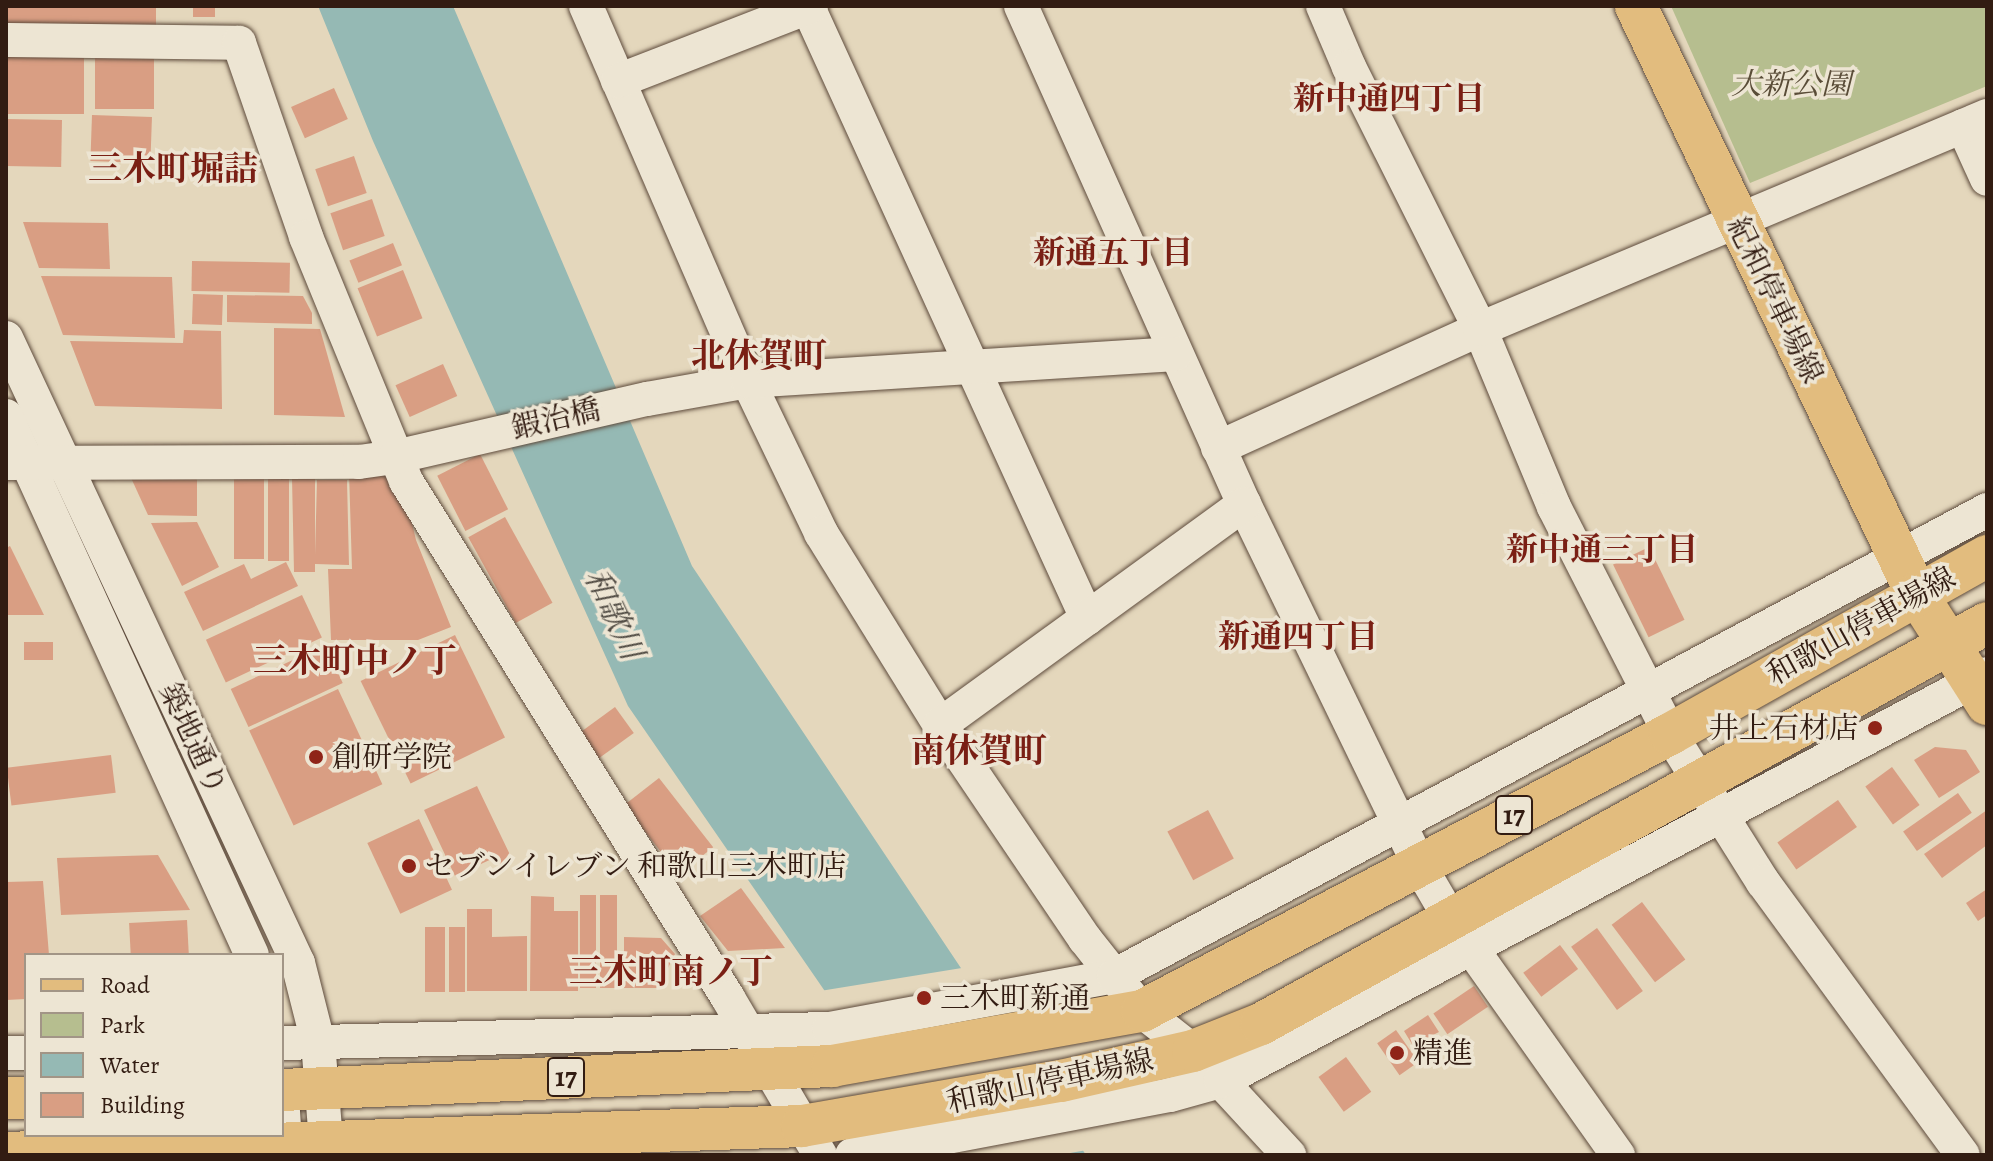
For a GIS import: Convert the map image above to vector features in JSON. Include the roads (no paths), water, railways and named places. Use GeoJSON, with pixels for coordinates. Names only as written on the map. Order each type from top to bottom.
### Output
{"type":"FeatureCollection","features":[{"type":"Feature","properties":{"kind":"main road","name":"紀和停車場線"},"geometry":{"type":"LineString","coordinates":[[1636,6],[1907,575],[1947,644],[1982,687]]}},
{"type":"Feature","properties":{"kind":"main road","name":"和歌山停車場線"},"geometry":{"type":"LineString","coordinates":[[302,1089],[769,1069],[839,1046],[1025,1031],[1142,1011],[1670,734],[1907,575],[1987,556]]}},
{"type":"Feature","properties":{"kind":"main road","name":"和歌山停車場線"},"geometry":{"type":"LineString","coordinates":[[6,1153],[811,1140],[893,1130],[1072,1096],[1261,1024],[1461,933],[1709,799],[1947,644],[1987,623]]}},
{"type":"Feature","properties":{"kind":"street"},"geometry":{"type":"LineString","coordinates":[[586,6],[748,381],[821,533],[940,725],[1085,939],[1142,1011],[1193,1051],[1289,1155]]}},
{"type":"Feature","properties":{"kind":"street"},"geometry":{"type":"LineString","coordinates":[[618,81],[809,6],[1087,618]]}},
{"type":"Feature","properties":{"kind":"street"},"geometry":{"type":"LineString","coordinates":[[1021,6],[1218,448],[1419,865],[1461,933],[1618,1155]]}},
{"type":"Feature","properties":{"kind":"street"},"geometry":{"type":"LineString","coordinates":[[1323,6],[1349,67],[1480,329],[1554,507],[1670,734],[1763,882],[1963,1155]]}},
{"type":"Feature","properties":{"kind":"street"},"geometry":{"type":"LineString","coordinates":[[6,40],[239,43],[306,237],[406,481],[747,1031],[811,1140]]}},
{"type":"Feature","properties":{"kind":"street"},"geometry":{"type":"LineString","coordinates":[[1218,448],[1480,329],[1975,121],[1987,179]]}},
{"type":"Feature","properties":{"kind":"street","name":"築地通り"},"geometry":{"type":"LineString","coordinates":[[6,338],[298,963],[318,1042],[302,1089],[327,1148]]}},
{"type":"Feature","properties":{"kind":"street","name":"鍜治橋"},"geometry":{"type":"LineString","coordinates":[[17,463],[359,462],[395,457],[647,399],[748,381],[1175,354]]}},
{"type":"Feature","properties":{"kind":"street","name":"築地通り"},"geometry":{"type":"LineString","coordinates":[[6,416],[17,463],[251,953]]}},
{"type":"Feature","properties":{"kind":"street"},"geometry":{"type":"LineString","coordinates":[[940,725],[1244,504]]}},
{"type":"Feature","properties":{"kind":"street"},"geometry":{"type":"LineString","coordinates":[[284,1043],[747,1031],[839,1046],[1000,997],[1114,976],[1648,691],[1907,575],[1987,510]]}},
{"type":"Feature","properties":{"kind":"street"},"geometry":{"type":"LineString","coordinates":[[1709,799],[1982,687]]}},
{"type":"Feature","properties":{"kind":"street"},"geometry":{"type":"LineString","coordinates":[[1072,1096],[1221,1081],[1461,933]]}},
{"type":"Feature","properties":{"kind":"street"},"geometry":{"type":"LineString","coordinates":[[284,1122],[286,1148]]}},
{"type":"Feature","properties":{"kind":"street"},"geometry":{"type":"LineString","coordinates":[[852,1155],[893,1130]]}},
{"type":"Feature","properties":{"kind":"water","name":"和歌川"},"geometry":{"type":"Polygon","coordinates":[[[318,6],[453,6],[692,566],[1086,1155],[938,1155],[628,706],[373,141],[318,6]]]}},
{"type":"Feature","properties":{"kind":"place","name":"井上石材店"},"geometry":{"type":"Point","coordinates":[1875,728]}},
{"type":"Feature","properties":{"kind":"place","name":"創研学院"},"geometry":{"type":"Point","coordinates":[316,757]}},
{"type":"Feature","properties":{"kind":"place","name":"セブンイレブン 和歌山三木町店"},"geometry":{"type":"Point","coordinates":[409,866]}},
{"type":"Feature","properties":{"kind":"place","name":"三木町新通"},"geometry":{"type":"Point","coordinates":[924,998]}},
{"type":"Feature","properties":{"kind":"place","name":"精進"},"geometry":{"type":"Point","coordinates":[1397,1053]}},
{"type":"Feature","properties":{"kind":"district","name":"新中通四丁目"},"geometry":{"type":"Point","coordinates":[1389,98]}},
{"type":"Feature","properties":{"kind":"district","name":"三木町堀詰"},"geometry":{"type":"Point","coordinates":[173,169]}},
{"type":"Feature","properties":{"kind":"district","name":"新通五丁目"},"geometry":{"type":"Point","coordinates":[1113,252]}},
{"type":"Feature","properties":{"kind":"district","name":"北休賀町"},"geometry":{"type":"Point","coordinates":[759,356]}},
{"type":"Feature","properties":{"kind":"district","name":"新中通三丁目"},"geometry":{"type":"Point","coordinates":[1602,549]}},
{"type":"Feature","properties":{"kind":"district","name":"新通四丁目"},"geometry":{"type":"Point","coordinates":[1298,636]}},
{"type":"Feature","properties":{"kind":"district","name":"三木町中ノ丁"},"geometry":{"type":"Point","coordinates":[355,661]}},
{"type":"Feature","properties":{"kind":"district","name":"南休賀町"},"geometry":{"type":"Point","coordinates":[979,751]}},
{"type":"Feature","properties":{"kind":"district","name":"三木町南ノ丁"},"geometry":{"type":"Point","coordinates":[671,972]}},
{"type":"Feature","properties":{"kind":"park label","name":"大新公園"},"geometry":{"type":"Point","coordinates":[1791,84]}}]}
